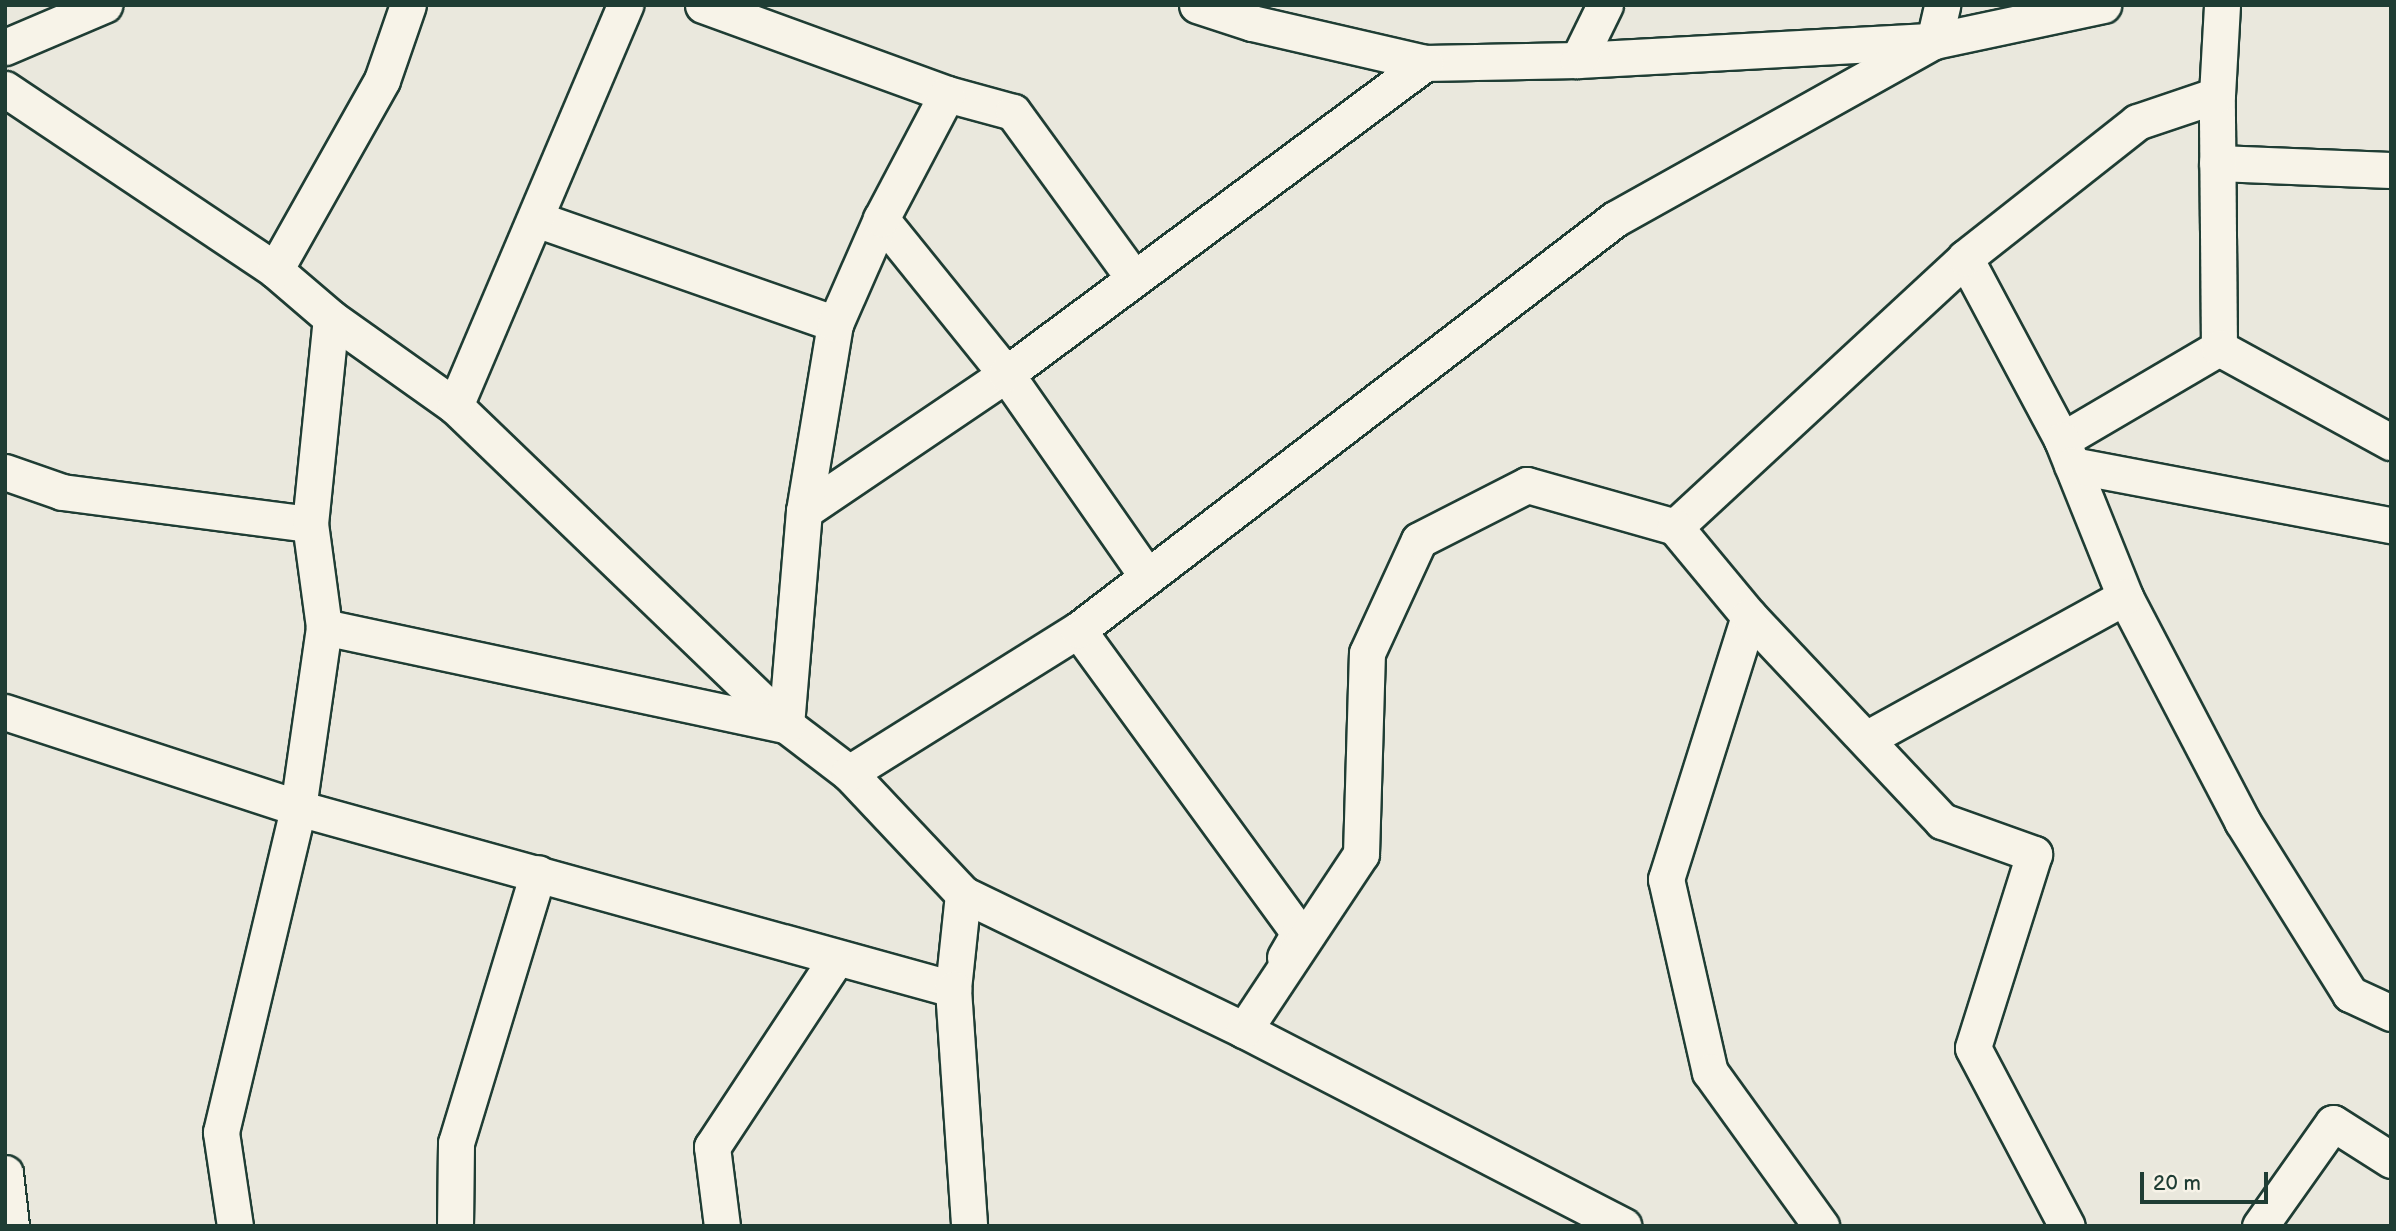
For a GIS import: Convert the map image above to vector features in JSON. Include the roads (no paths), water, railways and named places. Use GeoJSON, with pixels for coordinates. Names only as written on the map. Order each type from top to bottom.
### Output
{"type":"FeatureCollection","features":[{"type":"Feature","properties":{"kind":"street"},"geometry":{"type":"LineString","coordinates":[[5,47],[104,5]]}},
{"type":"Feature","properties":{"kind":"street"},"geometry":{"type":"LineString","coordinates":[[275,270],[383,80],[408,5]]}},
{"type":"Feature","properties":{"kind":"street"},"geometry":{"type":"LineString","coordinates":[[455,406],[537,219],[625,5]]}},
{"type":"Feature","properties":{"kind":"street"},"geometry":{"type":"LineString","coordinates":[[703,5],[947,94],[1013,112],[1133,276]]}},
{"type":"Feature","properties":{"kind":"street"},"geometry":{"type":"LineString","coordinates":[[1197,5],[1257,14],[1425,63],[1578,61],[1934,41],[2103,5]]}},
{"type":"Feature","properties":{"kind":"street"},"geometry":{"type":"LineString","coordinates":[[1578,61],[1605,5]]}},
{"type":"Feature","properties":{"kind":"street"},"geometry":{"type":"LineString","coordinates":[[849,774],[988,682],[1078,630],[1146,575],[1615,219],[1934,41],[1942,5]]}},
{"type":"Feature","properties":{"kind":"street"},"geometry":{"type":"LineString","coordinates":[[2219,348],[2217,95],[2222,5]]}},
{"type":"Feature","properties":{"kind":"street"},"geometry":{"type":"LineString","coordinates":[[804,511],[1006,374],[1133,276],[1425,63]]}},
{"type":"Feature","properties":{"kind":"street"},"geometry":{"type":"LineString","coordinates":[[5,89],[275,270],[331,318],[455,406],[786,725],[849,774],[963,894],[1244,1030],[1623,1226]]}},
{"type":"Feature","properties":{"kind":"street"},"geometry":{"type":"LineString","coordinates":[[786,725],[804,511],[835,324],[881,219],[947,94]]}},
{"type":"Feature","properties":{"kind":"street"},"geometry":{"type":"LineString","coordinates":[[1675,527],[1965,258],[2137,122],[2217,95]]}},
{"type":"Feature","properties":{"kind":"street"},"geometry":{"type":"LineString","coordinates":[[2217,163],[2391,170]]}},
{"type":"Feature","properties":{"kind":"street"},"geometry":{"type":"LineString","coordinates":[[537,219],[835,324]]}},
{"type":"Feature","properties":{"kind":"street"},"geometry":{"type":"LineString","coordinates":[[881,219],[1006,374],[1146,575]]}},
{"type":"Feature","properties":{"kind":"street"},"geometry":{"type":"LineString","coordinates":[[1965,258],[2067,452],[2125,597],[2242,821],[2350,994],[2391,1013]]}},
{"type":"Feature","properties":{"kind":"street"},"geometry":{"type":"LineString","coordinates":[[235,1226],[221,1132],[298,808],[324,627],[310,524],[331,318]]}},
{"type":"Feature","properties":{"kind":"street"},"geometry":{"type":"LineString","coordinates":[[2219,348],[2391,442]]}},
{"type":"Feature","properties":{"kind":"street"},"geometry":{"type":"LineString","coordinates":[[2067,452],[2219,348]]}},
{"type":"Feature","properties":{"kind":"street"},"geometry":{"type":"LineString","coordinates":[[2067,452],[2391,525]]}},
{"type":"Feature","properties":{"kind":"street"},"geometry":{"type":"LineString","coordinates":[[5,472],[62,492],[310,524]]}},
{"type":"Feature","properties":{"kind":"street"},"geometry":{"type":"LineString","coordinates":[[1244,1030],[1361,854],[1367,653],[1419,540],[1527,485],[1675,527],[1749,616],[1868,738],[1942,821],[2035,854],[1973,1048],[2067,1226]]}},
{"type":"Feature","properties":{"kind":"street"},"geometry":{"type":"LineString","coordinates":[[1868,738],[2125,597]]}},
{"type":"Feature","properties":{"kind":"street"},"geometry":{"type":"LineString","coordinates":[[1749,616],[1667,879],[1710,1072],[1821,1226]]}},
{"type":"Feature","properties":{"kind":"street"},"geometry":{"type":"LineString","coordinates":[[324,627],[786,725]]}},
{"type":"Feature","properties":{"kind":"street"},"geometry":{"type":"LineString","coordinates":[[1078,630],[1299,933],[1244,1030]]}},
{"type":"Feature","properties":{"kind":"street"},"geometry":{"type":"LineString","coordinates":[[5,712],[298,808],[538,873],[836,959],[953,989]]}},
{"type":"Feature","properties":{"kind":"street"},"geometry":{"type":"LineString","coordinates":[[455,1226],[456,1143],[538,873]]}},
{"type":"Feature","properties":{"kind":"street"},"geometry":{"type":"LineString","coordinates":[[963,894],[953,989],[969,1226]]}},
{"type":"Feature","properties":{"kind":"street"},"geometry":{"type":"LineString","coordinates":[[722,1226],[712,1147],[836,959]]}},
{"type":"Feature","properties":{"kind":"street"},"geometry":{"type":"LineString","coordinates":[[2260,1226],[2333,1123],[2391,1160]]}},
{"type":"Feature","properties":{"kind":"street"},"geometry":{"type":"LineString","coordinates":[[5,1173],[11,1226]]}}]}
